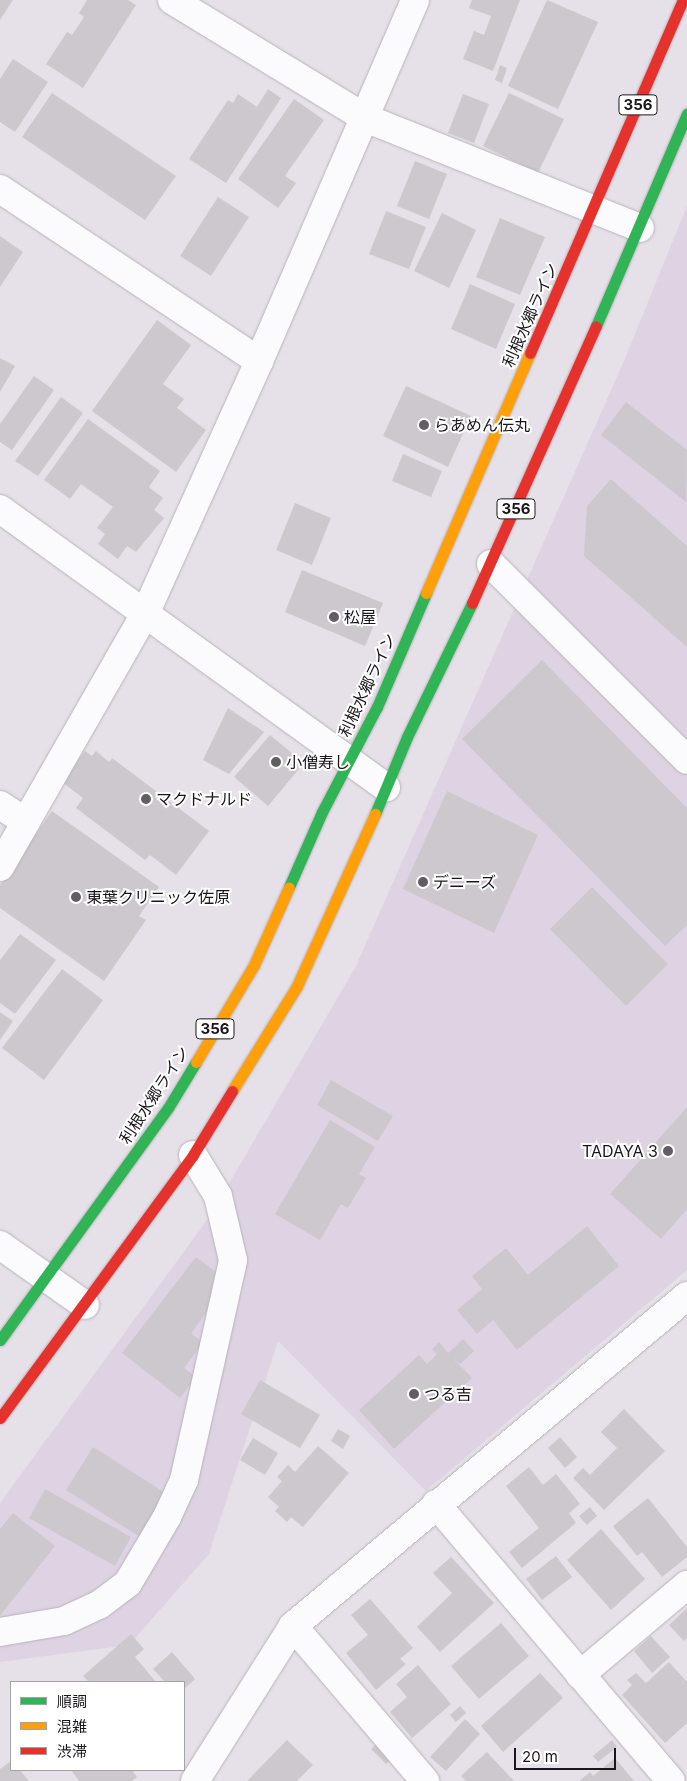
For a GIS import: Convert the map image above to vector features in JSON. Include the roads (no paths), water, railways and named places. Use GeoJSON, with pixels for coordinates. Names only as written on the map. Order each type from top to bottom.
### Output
{"type":"FeatureCollection","features":[{"type":"Feature","properties":{"kind":"highway","name":"利根水郷ライン"},"geometry":{"type":"LineString","coordinates":[[0,1340],[168,1108],[254,965],[349,759],[377,707],[594,210],[683,0]]}},
{"type":"Feature","properties":{"kind":"highway","name":"356"},"geometry":{"type":"LineString","coordinates":[[0,1418],[85,1306],[193,1155],[297,986],[386,787],[491,564],[640,228],[687,114]]}},
{"type":"Feature","properties":{"kind":"street"},"geometry":{"type":"LineString","coordinates":[[172,0],[365,118],[640,228]]}},
{"type":"Feature","properties":{"kind":"street"},"geometry":{"type":"LineString","coordinates":[[0,867],[145,614],[259,361],[415,0]]}},
{"type":"Feature","properties":{"kind":"street"},"geometry":{"type":"LineString","coordinates":[[0,189],[259,361]]}},
{"type":"Feature","properties":{"kind":"street"},"geometry":{"type":"LineString","coordinates":[[0,509],[386,787]]}},
{"type":"Feature","properties":{"kind":"street"},"geometry":{"type":"LineString","coordinates":[[491,564],[687,760]]}},
{"type":"Feature","properties":{"kind":"street"},"geometry":{"type":"LineString","coordinates":[[0,805],[26,822]]}},
{"type":"Feature","properties":{"kind":"street"},"geometry":{"type":"LineString","coordinates":[[0,1632],[64,1621],[99,1605],[128,1583],[167,1518],[184,1480],[233,1260],[218,1196],[193,1155]]}},
{"type":"Feature","properties":{"kind":"street"},"geometry":{"type":"LineString","coordinates":[[0,1245],[85,1306]]}},
{"type":"Feature","properties":{"kind":"street"},"geometry":{"type":"LineString","coordinates":[[195,1781],[293,1626],[436,1504],[687,1296]]}},
{"type":"Feature","properties":{"kind":"street"},"geometry":{"type":"LineString","coordinates":[[436,1504],[671,1781]]}},
{"type":"Feature","properties":{"kind":"street"},"geometry":{"type":"LineString","coordinates":[[580,1675],[687,1585]]}},
{"type":"Feature","properties":{"kind":"street"},"geometry":{"type":"LineString","coordinates":[[293,1626],[425,1781]]}},
{"type":"Feature","properties":{"kind":"place","name":"らあめん伝丸"},"geometry":{"type":"Point","coordinates":[424,425]}},
{"type":"Feature","properties":{"kind":"place","name":"松屋"},"geometry":{"type":"Point","coordinates":[334,617]}},
{"type":"Feature","properties":{"kind":"place","name":"小僧寿し"},"geometry":{"type":"Point","coordinates":[276,762]}},
{"type":"Feature","properties":{"kind":"place","name":"マクドナルド"},"geometry":{"type":"Point","coordinates":[146,799]}},
{"type":"Feature","properties":{"kind":"place","name":"デニーズ"},"geometry":{"type":"Point","coordinates":[423,882]}},
{"type":"Feature","properties":{"kind":"place","name":"東葉クリニック佐原"},"geometry":{"type":"Point","coordinates":[76,897]}},
{"type":"Feature","properties":{"kind":"place","name":"TADAYA 3"},"geometry":{"type":"Point","coordinates":[668,1151]}},
{"type":"Feature","properties":{"kind":"place","name":"つる吉"},"geometry":{"type":"Point","coordinates":[414,1394]}}]}
